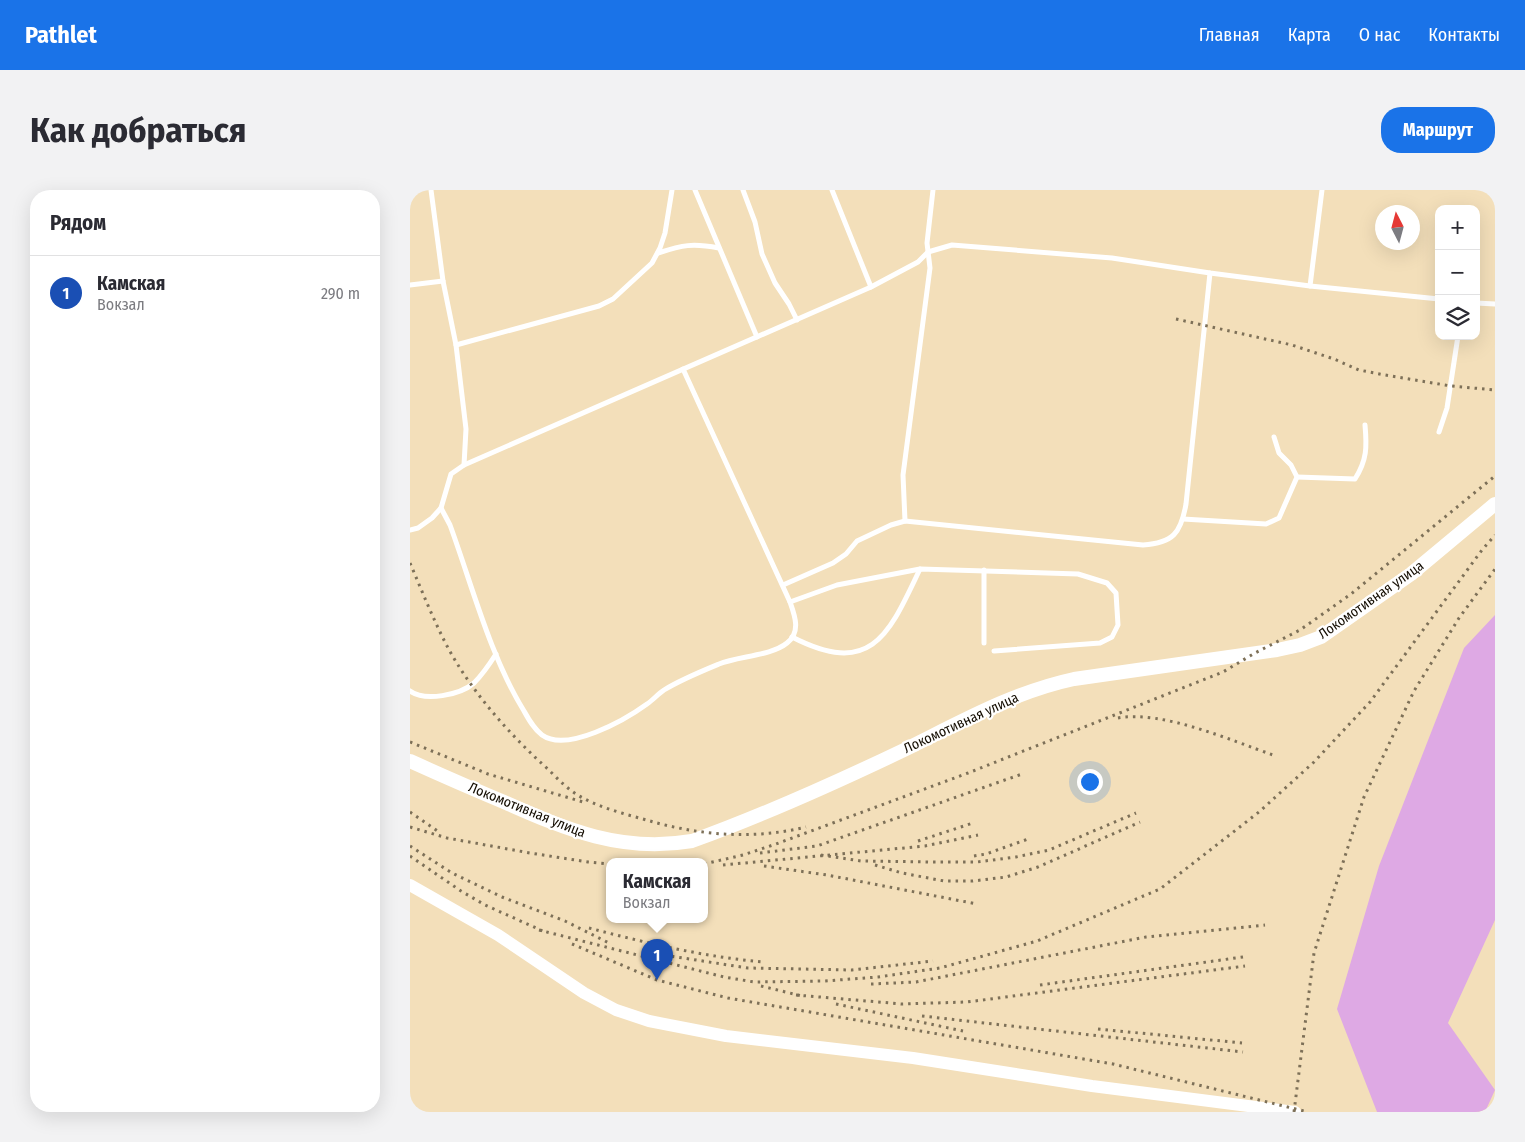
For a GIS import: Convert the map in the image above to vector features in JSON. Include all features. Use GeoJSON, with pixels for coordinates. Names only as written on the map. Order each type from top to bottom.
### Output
{"type":"FeatureCollection","features":[{"type":"Feature","properties":{"kind":"main road","name":"Локомотивная улица"},"geometry":{"type":"LineString","coordinates":[[410,761],[558,826],[601,839],[641,844],[671,844],[692,841],[840,781],[1013,696],[1049,684],[1278,650],[1300,645],[1321,637],[1411,574],[1495,504]]}},
{"type":"Feature","properties":{"kind":"street"},"geometry":{"type":"LineString","coordinates":[[410,886],[498,935],[584,993],[616,1010],[649,1021],[726,1036],[913,1058],[1092,1086],[1295,1112]]}},
{"type":"Feature","properties":{"kind":"lane"},"geometry":{"type":"LineString","coordinates":[[430,190],[443,280],[456,345],[466,429],[464,464]]}},
{"type":"Feature","properties":{"kind":"lane"},"geometry":{"type":"LineString","coordinates":[[456,345],[599,306],[613,299],[652,264],[658,253],[665,233],[672,190]]}},
{"type":"Feature","properties":{"kind":"lane"},"geometry":{"type":"LineString","coordinates":[[695,190],[757,337]]}},
{"type":"Feature","properties":{"kind":"lane"},"geometry":{"type":"LineString","coordinates":[[743,190],[755,222],[762,254],[775,283],[797,320]]}},
{"type":"Feature","properties":{"kind":"lane"},"geometry":{"type":"LineString","coordinates":[[832,190],[871,287]]}},
{"type":"Feature","properties":{"kind":"lane"},"geometry":{"type":"LineString","coordinates":[[905,521],[903,475],[930,268],[927,243],[933,190]]}},
{"type":"Feature","properties":{"kind":"lane"},"geometry":{"type":"LineString","coordinates":[[1310,286],[1322,190]]}},
{"type":"Feature","properties":{"kind":"lane"},"geometry":{"type":"LineString","coordinates":[[658,253],[684,245],[698,244],[718,248]]}},
{"type":"Feature","properties":{"kind":"lane"},"geometry":{"type":"LineString","coordinates":[[410,530],[418,528],[442,508],[451,474],[464,464],[871,287],[918,262],[928,252],[952,246],[1112,258],[1310,286],[1435,299]]}},
{"type":"Feature","properties":{"kind":"lane"},"geometry":{"type":"LineString","coordinates":[[783,585],[832,563],[846,554],[857,541],[891,525],[905,521],[1143,545],[1160,544],[1170,539],[1183,519],[1210,273]]}},
{"type":"Feature","properties":{"kind":"lane"},"geometry":{"type":"LineString","coordinates":[[410,285],[443,280]]}},
{"type":"Feature","properties":{"kind":"lane"},"geometry":{"type":"LineString","coordinates":[[1480,303],[1495,304]]}},
{"type":"Feature","properties":{"kind":"lane"},"geometry":{"type":"LineString","coordinates":[[1438,432],[1447,408],[1457,340]]}},
{"type":"Feature","properties":{"kind":"lane"},"geometry":{"type":"LineString","coordinates":[[442,508],[450,525],[496,654],[517,700],[533,726],[543,735],[553,740],[590,735],[620,721],[647,704],[664,690],[720,663],[758,655],[787,644],[795,634],[796,620],[790,602],[683,369]]}},
{"type":"Feature","properties":{"kind":"lane"},"geometry":{"type":"LineString","coordinates":[[1297,477],[1355,479],[1363,466],[1367,447],[1365,425]]}},
{"type":"Feature","properties":{"kind":"lane"},"geometry":{"type":"LineString","coordinates":[[1274,437],[1279,453],[1291,465],[1297,477]]}},
{"type":"Feature","properties":{"kind":"lane"},"geometry":{"type":"LineString","coordinates":[[1183,519],[1266,524],[1279,518],[1297,477]]}},
{"type":"Feature","properties":{"kind":"lane"},"geometry":{"type":"LineString","coordinates":[[790,602],[837,585],[920,569],[1078,574],[1106,583],[1116,593],[1118,625],[1112,637],[1100,643],[994,651]]}},
{"type":"Feature","properties":{"kind":"lane"},"geometry":{"type":"LineString","coordinates":[[792,637],[811,647],[832,652],[852,654],[864,650],[878,640],[890,626],[920,569]]}},
{"type":"Feature","properties":{"kind":"lane"},"geometry":{"type":"LineString","coordinates":[[984,570],[984,642]]}},
{"type":"Feature","properties":{"kind":"lane"},"geometry":{"type":"LineString","coordinates":[[410,691],[416,695],[430,698],[447,695],[472,684],[488,668],[496,654]]}},
{"type":"Feature","properties":{"kind":"shaded area"},"geometry":{"type":"Polygon","coordinates":[[[1495,615],[1495,920],[1448,1023],[1495,1090],[1485,1112],[1377,1112],[1337,1009],[1379,866],[1464,648],[1495,615]]]}},
{"type":"Feature","properties":{"kind":"railway"},"geometry":{"type":"LineString","coordinates":[[1176,319],[1292,345],[1334,359],[1359,370],[1451,386],[1495,390]]}},
{"type":"Feature","properties":{"kind":"railway"},"geometry":{"type":"LineString","coordinates":[[708,863],[743,855],[776,844],[968,773],[1223,672],[1300,630],[1351,594],[1495,476]]}},
{"type":"Feature","properties":{"kind":"railway"},"geometry":{"type":"LineString","coordinates":[[539,930],[724,977],[754,982],[825,981],[878,977],[940,968],[1037,941],[1160,889],[1259,812],[1314,762],[1370,702],[1495,535]]}},
{"type":"Feature","properties":{"kind":"railway"},"geometry":{"type":"LineString","coordinates":[[410,563],[447,646],[477,693],[526,748],[576,794],[595,804],[615,811],[694,831],[750,834],[787,831],[806,827]]}},
{"type":"Feature","properties":{"kind":"railway"},"geometry":{"type":"LineString","coordinates":[[1294,1112],[1314,953],[1364,797],[1414,691],[1459,618],[1495,569]]}},
{"type":"Feature","properties":{"kind":"railway"},"geometry":{"type":"LineString","coordinates":[[1118,718],[1155,718],[1175,722],[1273,755]]}},
{"type":"Feature","properties":{"kind":"railway"},"geometry":{"type":"LineString","coordinates":[[410,742],[488,774],[583,802]]}},
{"type":"Feature","properties":{"kind":"railway"},"geometry":{"type":"LineString","coordinates":[[760,853],[817,846],[1022,774]]}},
{"type":"Feature","properties":{"kind":"railway"},"geometry":{"type":"LineString","coordinates":[[410,812],[439,832]]}},
{"type":"Feature","properties":{"kind":"railway"},"geometry":{"type":"LineString","coordinates":[[821,855],[861,861],[934,862],[977,862],[1016,857],[1049,850],[1136,813]]}},
{"type":"Feature","properties":{"kind":"railway"},"geometry":{"type":"LineString","coordinates":[[875,865],[902,873],[944,881],[973,881],[1006,877],[1038,867],[1140,822]]}},
{"type":"Feature","properties":{"kind":"railway"},"geometry":{"type":"LineString","coordinates":[[918,841],[973,823]]}},
{"type":"Feature","properties":{"kind":"railway"},"geometry":{"type":"LineString","coordinates":[[410,827],[447,838],[530,853],[606,864]]}},
{"type":"Feature","properties":{"kind":"railway"},"geometry":{"type":"LineString","coordinates":[[723,865],[925,846],[978,835]]}},
{"type":"Feature","properties":{"kind":"railway"},"geometry":{"type":"LineString","coordinates":[[974,856],[986,854],[1031,838]]}},
{"type":"Feature","properties":{"kind":"railway"},"geometry":{"type":"LineString","coordinates":[[410,846],[452,873],[502,897],[565,921],[611,944]]}},
{"type":"Feature","properties":{"kind":"railway"},"geometry":{"type":"LineString","coordinates":[[410,856],[485,905],[545,932]]}},
{"type":"Feature","properties":{"kind":"railway"},"geometry":{"type":"LineString","coordinates":[[764,866],[827,875],[977,904]]}},
{"type":"Feature","properties":{"kind":"railway"},"geometry":{"type":"LineString","coordinates":[[871,984],[916,982],[1146,937],[1265,925]]}},
{"type":"Feature","properties":{"kind":"railway"},"geometry":{"type":"LineString","coordinates":[[589,928],[676,949],[719,957],[763,962]]}},
{"type":"Feature","properties":{"kind":"railway"},"geometry":{"type":"LineString","coordinates":[[572,944],[657,980],[728,998],[1113,1064],[1308,1112]]}},
{"type":"Feature","properties":{"kind":"railway"},"geometry":{"type":"LineString","coordinates":[[657,954],[748,968],[852,970],[933,961]]}},
{"type":"Feature","properties":{"kind":"railway"},"geometry":{"type":"LineString","coordinates":[[1040,985],[1243,957]]}},
{"type":"Feature","properties":{"kind":"railway"},"geometry":{"type":"LineString","coordinates":[[796,995],[902,1004],[967,1002],[1245,966]]}},
{"type":"Feature","properties":{"kind":"railway"},"geometry":{"type":"LineString","coordinates":[[761,986],[802,996]]}},
{"type":"Feature","properties":{"kind":"railway"},"geometry":{"type":"LineString","coordinates":[[836,1004],[963,1031]]}},
{"type":"Feature","properties":{"kind":"railway"},"geometry":{"type":"LineString","coordinates":[[922,1016],[1243,1052]]}},
{"type":"Feature","properties":{"kind":"railway"},"geometry":{"type":"LineString","coordinates":[[1098,1029],[1242,1043]]}},
{"type":"Feature","properties":{"kind":"place","name":"Камская"},"geometry":{"type":"Point","coordinates":[657,980]}}]}
